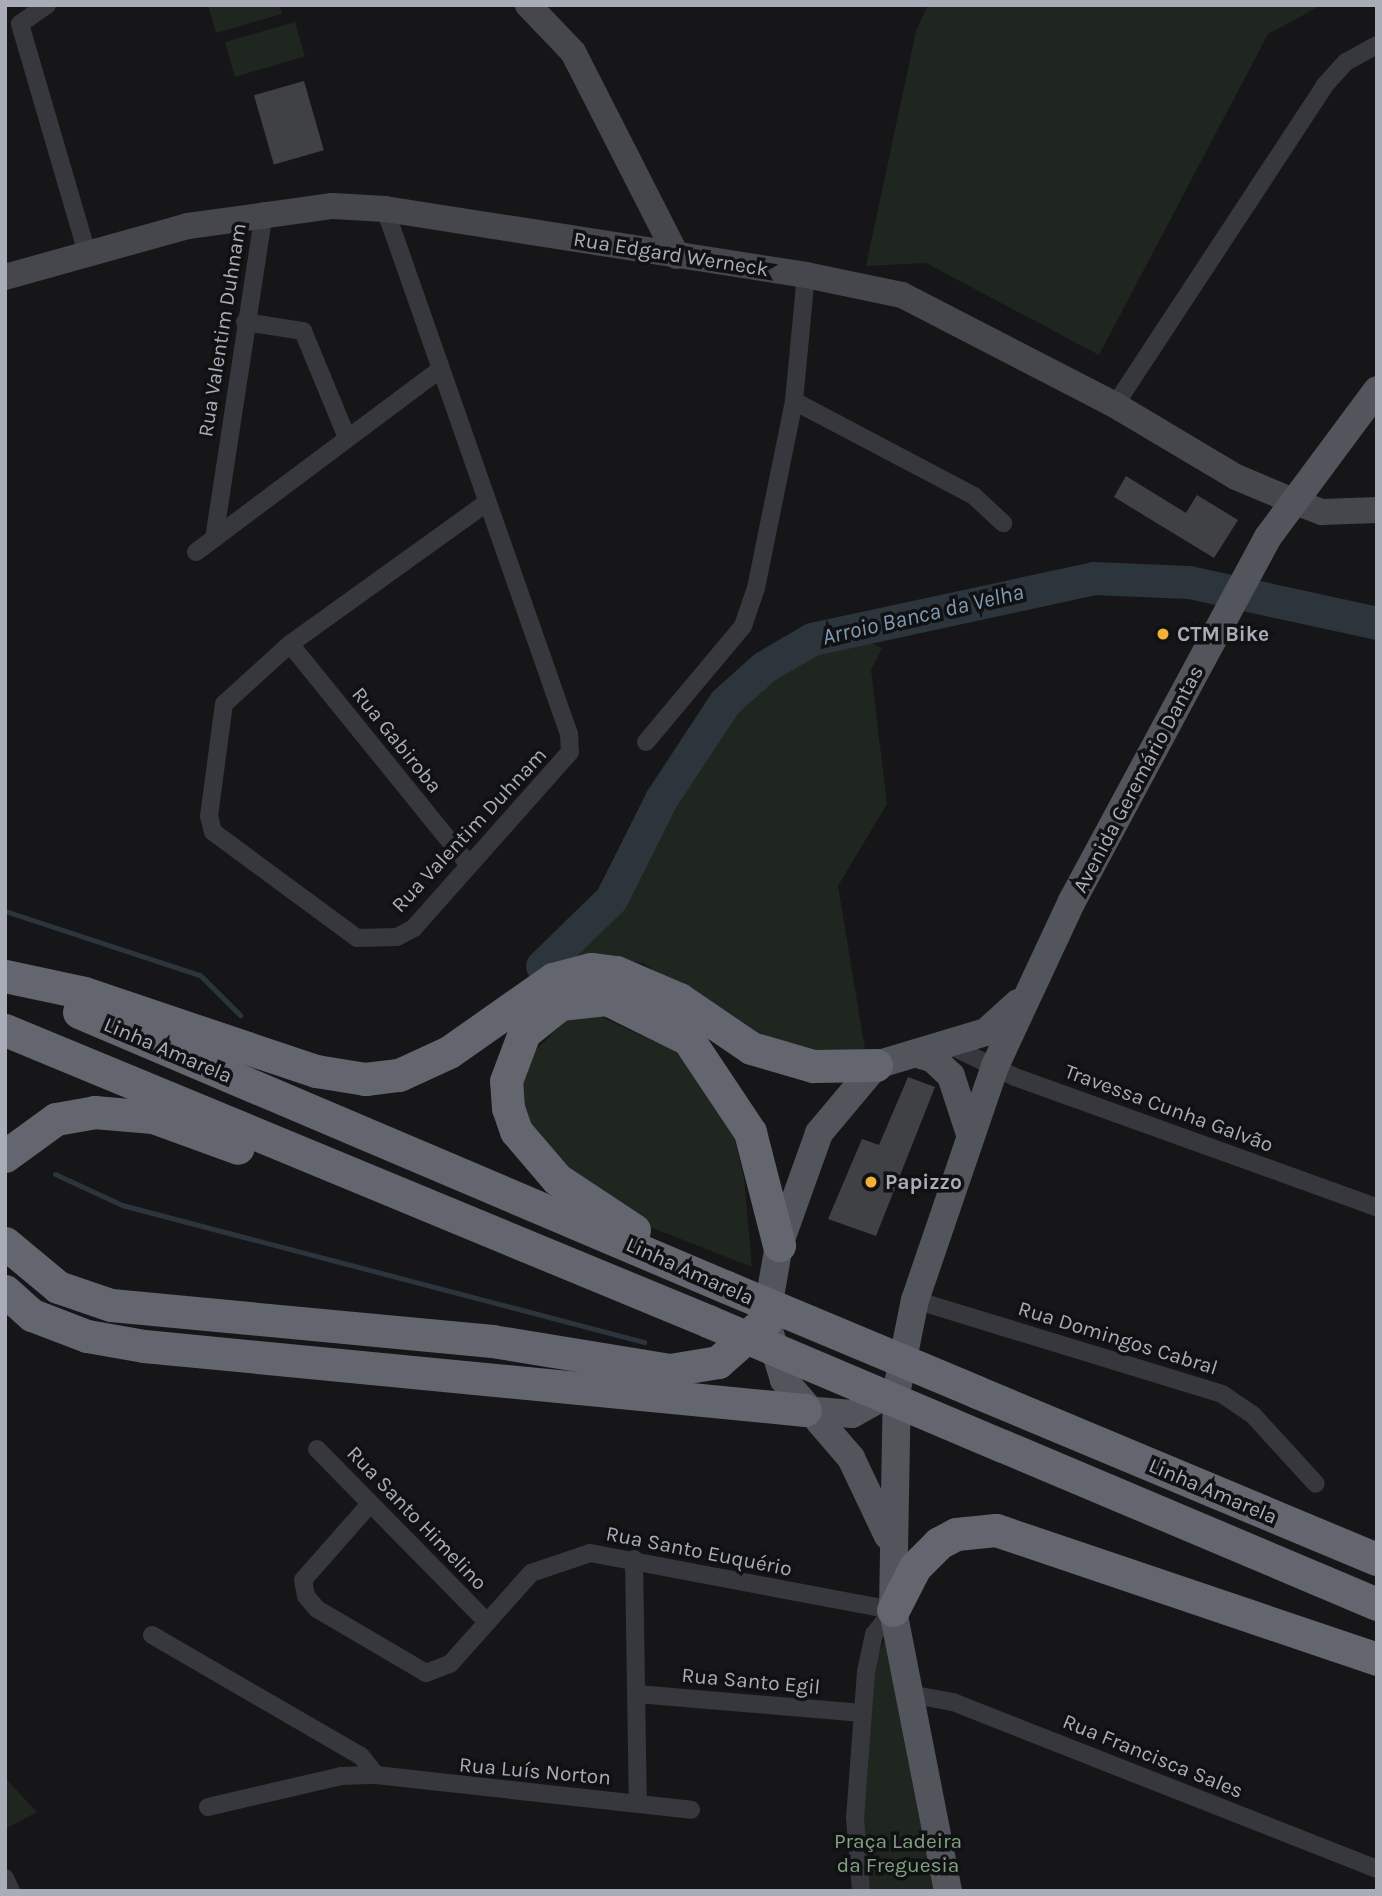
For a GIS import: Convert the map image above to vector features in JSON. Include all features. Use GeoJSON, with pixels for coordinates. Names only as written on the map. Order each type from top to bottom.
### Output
{"type":"FeatureCollection","features":[{"type":"Feature","properties":{"kind":"highway"},"geometry":{"type":"LineString","coordinates":[[5,979],[84,993],[316,1071],[365,1079],[398,1074],[441,1057],[553,979],[591,969],[617,972],[679,999],[772,1056],[813,1066],[876,1065]]}},
{"type":"Feature","properties":{"kind":"highway","name":"Linha Amarela"},"geometry":{"type":"LineString","coordinates":[[5,979],[711,1280],[1377,1559]]}},
{"type":"Feature","properties":{"kind":"highway"},"geometry":{"type":"LineString","coordinates":[[711,1280],[557,1179],[516,1131],[506,1081],[512,1057],[524,1033],[560,1004],[607,999],[688,1039],[734,1099],[750,1132],[779,1245]]}},
{"type":"Feature","properties":{"kind":"highway","name":"Linha Amarela"},"geometry":{"type":"LineString","coordinates":[[5,1030],[708,1321],[1377,1604]]}},
{"type":"Feature","properties":{"kind":"highway"},"geometry":{"type":"LineString","coordinates":[[5,1156],[56,1119],[106,1113],[153,1117],[299,1170],[391,1192]]}},
{"type":"Feature","properties":{"kind":"highway"},"geometry":{"type":"LineString","coordinates":[[5,1243],[58,1287],[111,1305],[492,1341],[670,1370],[718,1363],[766,1320]]}},
{"type":"Feature","properties":{"kind":"highway"},"geometry":{"type":"LineString","coordinates":[[5,1291],[32,1315],[87,1336],[144,1346],[805,1410]]}},
{"type":"Feature","properties":{"kind":"highway"},"geometry":{"type":"LineString","coordinates":[[893,1610],[915,1567],[939,1543],[966,1531],[996,1530],[1377,1659]]}},
{"type":"Feature","properties":{"kind":"main road","name":"Avenida Geremário Dantas"},"geometry":{"type":"LineString","coordinates":[[948,1891],[893,1610],[897,1390],[915,1300],[970,1134],[1022,999],[1245,581],[1293,501],[1377,390]]}},
{"type":"Feature","properties":{"kind":"main road","name":"Avenida Geremário Dantas"},"geometry":{"type":"LineString","coordinates":[[894,1552],[864,1479],[783,1380],[766,1320],[779,1245],[818,1133],[876,1065],[986,1032],[1022,999]]}},
{"type":"Feature","properties":{"kind":"main road"},"geometry":{"type":"LineString","coordinates":[[917,1054],[944,1067],[967,1109],[970,1134]]}},
{"type":"Feature","properties":{"kind":"main road"},"geometry":{"type":"LineString","coordinates":[[805,1410],[852,1414],[897,1390]]}},
{"type":"Feature","properties":{"kind":"street"},"geometry":{"type":"LineString","coordinates":[[47,5],[23,19],[21,32],[87,253]]}},
{"type":"Feature","properties":{"kind":"street"},"geometry":{"type":"LineString","coordinates":[[528,5],[573,52],[677,256]]}},
{"type":"Feature","properties":{"kind":"street"},"geometry":{"type":"LineString","coordinates":[[1115,405],[1325,85],[1346,62],[1377,45]]}},
{"type":"Feature","properties":{"kind":"street","name":"Rua Edgard Werneck"},"geometry":{"type":"LineString","coordinates":[[5,277],[87,253],[264,211],[385,209],[806,275],[902,295],[1115,405],[1236,477],[1293,501],[1322,512],[1377,510]]}},
{"type":"Feature","properties":{"kind":"street","name":"Rua Valentim Duhnam"},"geometry":{"type":"LineString","coordinates":[[385,209],[438,371],[486,503],[569,734],[570,752],[414,928],[397,937],[357,938],[223,845],[209,816],[224,704],[290,644],[486,503]]}},
{"type":"Feature","properties":{"kind":"street","name":"Rua Valentim Duhnam"},"geometry":{"type":"LineString","coordinates":[[214,538],[264,211]]}},
{"type":"Feature","properties":{"kind":"street"},"geometry":{"type":"LineString","coordinates":[[646,742],[743,626],[794,401],[806,275]]}},
{"type":"Feature","properties":{"kind":"street"},"geometry":{"type":"LineString","coordinates":[[245,322],[303,331],[347,438]]}},
{"type":"Feature","properties":{"kind":"street"},"geometry":{"type":"LineString","coordinates":[[196,552],[438,371]]}},
{"type":"Feature","properties":{"kind":"street"},"geometry":{"type":"LineString","coordinates":[[794,401],[974,496],[1003,523]]}},
{"type":"Feature","properties":{"kind":"street","name":"Rua Gabiroba"},"geometry":{"type":"LineString","coordinates":[[290,644],[469,866]]}},
{"type":"Feature","properties":{"kind":"street","name":"Travessa Cunha Galvão"},"geometry":{"type":"LineString","coordinates":[[949,1045],[995,1066],[1377,1207]]}},
{"type":"Feature","properties":{"kind":"street","name":"Rua Domingos Cabral"},"geometry":{"type":"LineString","coordinates":[[915,1300],[1222,1394],[1253,1415],[1316,1484]]}},
{"type":"Feature","properties":{"kind":"street","name":"Rua Santo Himelino"},"geometry":{"type":"LineString","coordinates":[[317,1449],[484,1619]]}},
{"type":"Feature","properties":{"kind":"street","name":"Rua Santo Euquério"},"geometry":{"type":"LineString","coordinates":[[370,1504],[303,1580],[317,1609],[426,1673],[450,1664],[484,1619],[531,1573],[560,1558],[590,1553],[634,1559],[893,1610]]}},
{"type":"Feature","properties":{"kind":"street"},"geometry":{"type":"LineString","coordinates":[[634,1559],[638,1803]]}},
{"type":"Feature","properties":{"kind":"street"},"geometry":{"type":"LineString","coordinates":[[861,1891],[855,1818],[862,1713],[874,1634],[893,1610]]}},
{"type":"Feature","properties":{"kind":"street"},"geometry":{"type":"LineString","coordinates":[[152,1634],[362,1756],[376,1775]]}},
{"type":"Feature","properties":{"kind":"street","name":"Rua Santo Egil"},"geometry":{"type":"LineString","coordinates":[[637,1693],[862,1713]]}},
{"type":"Feature","properties":{"kind":"street","name":"Rua Francisca Sales"},"geometry":{"type":"LineString","coordinates":[[909,1694],[953,1702],[1377,1869]]}},
{"type":"Feature","properties":{"kind":"street","name":"Rua Luís Norton"},"geometry":{"type":"LineString","coordinates":[[208,1807],[341,1776],[376,1775],[691,1810]]}},
{"type":"Feature","properties":{"kind":"street"},"geometry":{"type":"LineString","coordinates":[[5,1878],[11,1891]]}},
{"type":"Feature","properties":{"kind":"green space"},"geometry":{"type":"Polygon","coordinates":[[[208,5],[279,5],[282,14],[216,33],[208,5]]]}},
{"type":"Feature","properties":{"kind":"green space"},"geometry":{"type":"Polygon","coordinates":[[[928,5],[1322,5],[1268,34],[1099,355],[926,263],[866,266],[916,31],[928,5]]]}},
{"type":"Feature","properties":{"kind":"green space"},"geometry":{"type":"Polygon","coordinates":[[[295,22],[305,57],[235,77],[225,42],[295,22]]]}},
{"type":"Feature","properties":{"kind":"green space"},"geometry":{"type":"Polygon","coordinates":[[[838,629],[882,648],[871,670],[887,804],[838,886],[865,1049],[800,1052],[739,1028],[643,963],[597,955],[562,959],[737,690],[838,629]]]}},
{"type":"Feature","properties":{"kind":"green space"},"geometry":{"type":"Polygon","coordinates":[[[597,1015],[675,1051],[714,1098],[734,1137],[744,1178],[752,1267],[645,1225],[564,1171],[522,1115],[519,1080],[528,1058],[568,1018],[597,1015]]]}},
{"type":"Feature","properties":{"kind":"green space","name":"Praça Ladeira da Freguesia"},"geometry":{"type":"Polygon","coordinates":[[[890,1625],[943,1891],[866,1891],[862,1817],[873,1668],[890,1625]]]}},
{"type":"Feature","properties":{"kind":"green space"},"geometry":{"type":"Polygon","coordinates":[[[5,1778],[37,1812],[5,1829],[5,1778]]]}},
{"type":"Feature","properties":{"kind":"building"},"geometry":{"type":"Polygon","coordinates":[[[304,81],[324,150],[274,165],[254,95],[304,81]]]}},
{"type":"Feature","properties":{"kind":"building"},"geometry":{"type":"Polygon","coordinates":[[[1126,476],[1186,513],[1197,495],[1238,520],[1214,558],[1114,497],[1126,476]]]}},
{"type":"Feature","properties":{"kind":"building","name":"Papizzo"},"geometry":{"type":"Polygon","coordinates":[[[908,1077],[935,1087],[876,1236],[828,1219],[862,1139],[879,1145],[908,1077]]]}},
{"type":"Feature","properties":{"kind":"waterway","name":"Arroio Banca da Velha"},"geometry":{"type":"LineString","coordinates":[[542,966],[611,899],[661,799],[725,702],[764,667],[812,639],[1093,578],[1189,582],[1377,623]]}},
{"type":"Feature","properties":{"kind":"waterway","name":"Arroio Banca da Velha"},"geometry":{"type":"LineString","coordinates":[[5,911],[200,975],[240,1015]]}},
{"type":"Feature","properties":{"kind":"waterway"},"geometry":{"type":"LineString","coordinates":[[55,1174],[122,1205],[644,1342]]}},
{"type":"Feature","properties":{"kind":"place","name":"CTM Bike"},"geometry":{"type":"Point","coordinates":[1163,634]}},
{"type":"Feature","properties":{"kind":"place","name":"Papizzo"},"geometry":{"type":"Point","coordinates":[871,1182]}}]}
